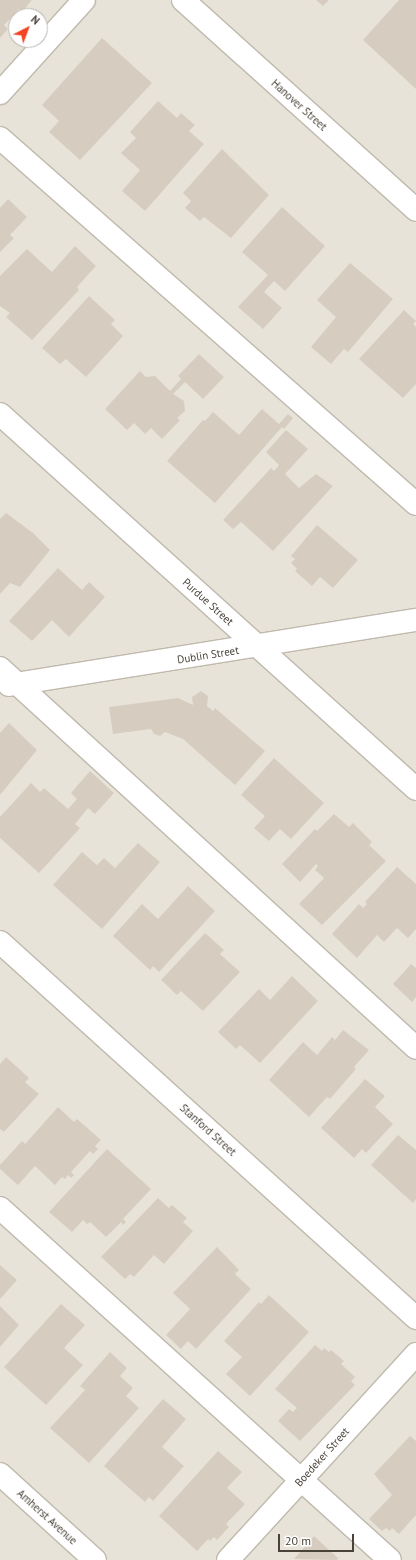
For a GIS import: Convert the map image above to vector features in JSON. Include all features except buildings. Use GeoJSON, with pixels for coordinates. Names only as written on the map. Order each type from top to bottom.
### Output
{"type":"FeatureCollection","features":[{"type":"Feature","properties":{"kind":"street"},"geometry":{"type":"LineString","coordinates":[[0,93],[84,0]]}},
{"type":"Feature","properties":{"kind":"street","name":"Hanover Street"},"geometry":{"type":"LineString","coordinates":[[183,0],[416,210]]}},
{"type":"Feature","properties":{"kind":"street"},"geometry":{"type":"LineString","coordinates":[[0,138],[416,504]]}},
{"type":"Feature","properties":{"kind":"street","name":"Purdue Street"},"geometry":{"type":"LineString","coordinates":[[0,414],[416,789]]}},
{"type":"Feature","properties":{"kind":"street","name":"Dublin Street"},"geometry":{"type":"LineString","coordinates":[[9,685],[258,647],[416,620]]}},
{"type":"Feature","properties":{"kind":"street"},"geometry":{"type":"LineString","coordinates":[[0,668],[9,685],[416,1048]]}},
{"type":"Feature","properties":{"kind":"street","name":"Stanford Street"},"geometry":{"type":"LineString","coordinates":[[0,942],[416,1318]]}},
{"type":"Feature","properties":{"kind":"street"},"geometry":{"type":"LineString","coordinates":[[0,1208],[390,1560]]}},
{"type":"Feature","properties":{"kind":"street","name":"Boedeker Street"},"geometry":{"type":"LineString","coordinates":[[228,1560],[416,1354]]}},
{"type":"Feature","properties":{"kind":"street","name":"Amherst Avenue"},"geometry":{"type":"LineString","coordinates":[[0,1474],[95,1560]]}},
{"type":"Feature","properties":{"kind":"shaded area"},"geometry":{"type":"Polygon","coordinates":[[[0,0],[416,0],[416,1560],[0,1560],[0,0]]]}}]}
